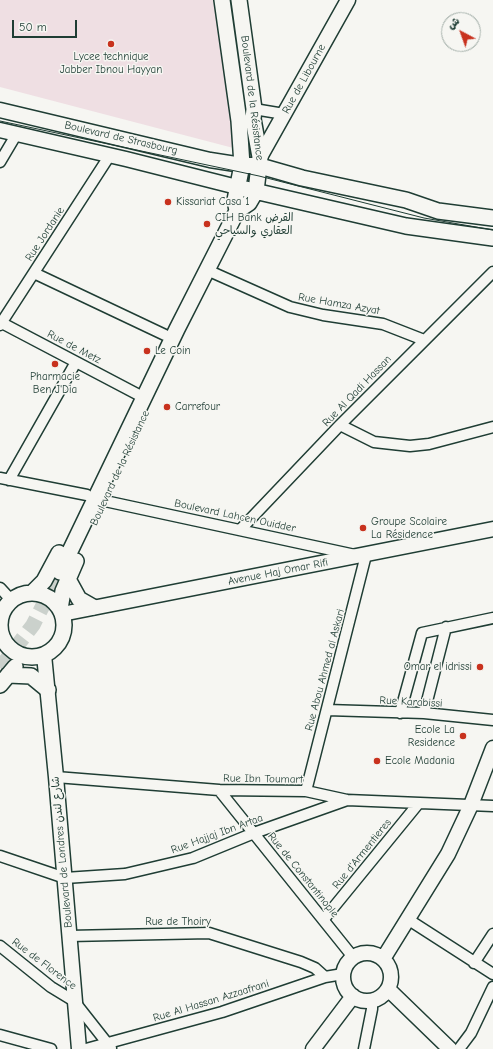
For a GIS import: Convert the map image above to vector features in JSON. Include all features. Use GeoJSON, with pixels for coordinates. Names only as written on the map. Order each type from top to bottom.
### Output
{"type":"FeatureCollection","features":[{"type":"Feature","properties":{"kind":"main road","name":"Boulevard de la Résistance"},"geometry":{"type":"LineString","coordinates":[[32,593],[44,581],[137,394],[207,270],[236,211],[250,202],[256,191],[260,162],[222,0]]}},
{"type":"Feature","properties":{"kind":"main road"},"geometry":{"type":"LineString","coordinates":[[226,0],[241,102],[249,116]]}},
{"type":"Feature","properties":{"kind":"main road"},"geometry":{"type":"LineString","coordinates":[[233,0],[249,116]]}},
{"type":"Feature","properties":{"kind":"main road","name":"Boulevard de la Résistance"},"geometry":{"type":"LineString","coordinates":[[236,211],[235,200],[249,116],[239,0]]}},
{"type":"Feature","properties":{"kind":"main road"},"geometry":{"type":"LineString","coordinates":[[242,165],[260,162],[302,178],[406,200],[438,211],[493,218]]}},
{"type":"Feature","properties":{"kind":"main road"},"geometry":{"type":"LineString","coordinates":[[237,188],[256,191],[406,226],[493,238]]}},
{"type":"Feature","properties":{"kind":"main road","name":"Boulevard de la Résistance"},"geometry":{"type":"LineString","coordinates":[[61,612],[64,576],[105,501],[181,337],[171,332]]}},
{"type":"Feature","properties":{"kind":"main road"},"geometry":{"type":"LineString","coordinates":[[93,607],[79,599],[64,576],[171,332]]}},
{"type":"Feature","properties":{"kind":"main road"},"geometry":{"type":"LineString","coordinates":[[4,680],[18,664],[29,657],[44,655],[57,646],[63,636],[64,625],[61,612],[50,598],[32,593],[22,595],[12,601],[5,609],[0,620],[1,640],[14,652],[29,657]]}},
{"type":"Feature","properties":{"kind":"main road"},"geometry":{"type":"LineString","coordinates":[[4,680],[31,676],[48,690]]}},
{"type":"Feature","properties":{"kind":"street","name":"Rue de Libourne"},"geometry":{"type":"LineString","coordinates":[[260,162],[284,114],[348,0]]}},
{"type":"Feature","properties":{"kind":"street","name":"Boulevard de Strasbourg"},"geometry":{"type":"LineString","coordinates":[[0,110],[210,160],[242,165]]}},
{"type":"Feature","properties":{"kind":"street"},"geometry":{"type":"LineString","coordinates":[[249,116],[284,114]]}},
{"type":"Feature","properties":{"kind":"street","name":"Boulevard de Strasbourg"},"geometry":{"type":"LineString","coordinates":[[0,130],[237,188]]}},
{"type":"Feature","properties":{"kind":"street"},"geometry":{"type":"LineString","coordinates":[[0,162],[16,135]]}},
{"type":"Feature","properties":{"kind":"street","name":"Rue Jordanie"},"geometry":{"type":"LineString","coordinates":[[0,323],[110,156]]}},
{"type":"Feature","properties":{"kind":"street","name":"Rue Hamza Azyat"},"geometry":{"type":"LineString","coordinates":[[207,270],[290,307],[323,315],[383,324],[424,340]]}},
{"type":"Feature","properties":{"kind":"street","name":"Rue Al Qadi Hassan"},"geometry":{"type":"LineString","coordinates":[[240,530],[340,425],[493,272]]}},
{"type":"Feature","properties":{"kind":"street"},"geometry":{"type":"LineString","coordinates":[[34,273],[171,332]]}},
{"type":"Feature","properties":{"kind":"street","name":"Rue de Metz"},"geometry":{"type":"LineString","coordinates":[[0,323],[137,394]]}},
{"type":"Feature","properties":{"kind":"street"},"geometry":{"type":"LineString","coordinates":[[76,362],[4,479],[87,495]]}},
{"type":"Feature","properties":{"kind":"street"},"geometry":{"type":"LineString","coordinates":[[340,425],[374,442],[410,446],[428,444],[493,427]]}},
{"type":"Feature","properties":{"kind":"street","name":"Boulevard Lahcen Ouidder"},"geometry":{"type":"LineString","coordinates":[[105,501],[363,556]]}},
{"type":"Feature","properties":{"kind":"street","name":"Avenue Haj Omar Rifi"},"geometry":{"type":"LineString","coordinates":[[61,612],[363,556],[493,529]]}},
{"type":"Feature","properties":{"kind":"street","name":"Rue Abou Ahmed al Askari"},"geometry":{"type":"LineString","coordinates":[[306,791],[327,710],[363,556]]}},
{"type":"Feature","properties":{"kind":"street"},"geometry":{"type":"LineString","coordinates":[[0,588],[12,601]]}},
{"type":"Feature","properties":{"kind":"street"},"geometry":{"type":"LineString","coordinates":[[400,713],[422,633],[493,618]]}},
{"type":"Feature","properties":{"kind":"street"},"geometry":{"type":"LineString","coordinates":[[424,713],[446,627]]}},
{"type":"Feature","properties":{"kind":"street","name":"Boulevard de Londres شارع لندن"},"geometry":{"type":"LineString","coordinates":[[44,655],[79,1049]]}},
{"type":"Feature","properties":{"kind":"street","name":"Rue Karabissi"},"geometry":{"type":"LineString","coordinates":[[327,710],[424,713],[493,720]]}},
{"type":"Feature","properties":{"kind":"street"},"geometry":{"type":"LineString","coordinates":[[383,959],[409,920],[448,854],[471,805],[493,748]]}},
{"type":"Feature","properties":{"kind":"street","name":"Rue Ibn Toumart"},"geometry":{"type":"LineString","coordinates":[[56,777],[219,790],[306,791],[346,800],[493,806]]}},
{"type":"Feature","properties":{"kind":"street","name":"Rue de Constantinople"},"geometry":{"type":"LineString","coordinates":[[219,790],[353,957]]}},
{"type":"Feature","properties":{"kind":"street","name":"Rue Hajjaj Ibn Artaa"},"geometry":{"type":"LineString","coordinates":[[1,861],[65,878],[125,874],[193,858],[254,833],[346,800]]}},
{"type":"Feature","properties":{"kind":"street","name":"Rue d'Armentieres"},"geometry":{"type":"LineString","coordinates":[[324,919],[418,804]]}},
{"type":"Feature","properties":{"kind":"street"},"geometry":{"type":"LineString","coordinates":[[409,920],[493,974]]}},
{"type":"Feature","properties":{"kind":"street","name":"Rue de Thoiry"},"geometry":{"type":"LineString","coordinates":[[69,936],[209,933],[225,936],[301,962],[316,968],[324,977]]}},
{"type":"Feature","properties":{"kind":"street"},"geometry":{"type":"LineString","coordinates":[[474,963],[493,934]]}},
{"type":"Feature","properties":{"kind":"street","name":"Rue de Florence"},"geometry":{"type":"LineString","coordinates":[[0,946],[51,987],[74,1001]]}},
{"type":"Feature","properties":{"kind":"street"},"geometry":{"type":"LineString","coordinates":[[369,952],[383,959],[391,974],[388,989],[380,997],[372,1000],[362,1000],[353,996],[346,989],[343,974],[346,964],[353,957],[369,952]]}},
{"type":"Feature","properties":{"kind":"street","name":"Rue Al Hassan Azzaafrani"},"geometry":{"type":"LineString","coordinates":[[86,1049],[110,1046],[222,1012],[324,977],[343,974]]}},
{"type":"Feature","properties":{"kind":"street"},"geometry":{"type":"LineString","coordinates":[[460,1049],[474,1027],[493,987]]}},
{"type":"Feature","properties":{"kind":"street"},"geometry":{"type":"LineString","coordinates":[[388,989],[450,1049]]}},
{"type":"Feature","properties":{"kind":"street"},"geometry":{"type":"LineString","coordinates":[[313,1049],[353,996]]}},
{"type":"Feature","properties":{"kind":"street"},"geometry":{"type":"LineString","coordinates":[[364,1049],[372,1009],[372,1000]]}},
{"type":"Feature","properties":{"kind":"street"},"geometry":{"type":"LineString","coordinates":[[74,1001],[110,1046]]}},
{"type":"Feature","properties":{"kind":"street"},"geometry":{"type":"LineString","coordinates":[[0,1035],[51,1049]]}},
{"type":"Feature","properties":{"kind":"shaded area","name":"Lycee technique Jabber Ibnou Hayyan"},"geometry":{"type":"Polygon","coordinates":[[[0,0],[213,0],[239,130],[241,150],[0,87],[0,0]]]}},
{"type":"Feature","properties":{"kind":"tunnel"},"geometry":{"type":"LineString","coordinates":[[0,668],[33,625],[60,572]]}},
{"type":"Feature","properties":{"kind":"tram line"},"geometry":{"type":"LineString","coordinates":[[0,121],[259,176],[424,218],[493,230]]}},
{"type":"Feature","properties":{"kind":"place","name":"Lycee technique Jabber Ibnou Hayyan"},"geometry":{"type":"Point","coordinates":[111,44]}},
{"type":"Feature","properties":{"kind":"place","name":"Kissariat Casa 1"},"geometry":{"type":"Point","coordinates":[168,202]}},
{"type":"Feature","properties":{"kind":"place","name":"CIH Bank القرض العقاري والسياحي"},"geometry":{"type":"Point","coordinates":[207,224]}},
{"type":"Feature","properties":{"kind":"place","name":"Le Coin"},"geometry":{"type":"Point","coordinates":[147,351]}},
{"type":"Feature","properties":{"kind":"place","name":"Pharmacie Ben J'Dia"},"geometry":{"type":"Point","coordinates":[55,364]}},
{"type":"Feature","properties":{"kind":"place","name":"Carrefour"},"geometry":{"type":"Point","coordinates":[167,407]}},
{"type":"Feature","properties":{"kind":"place","name":"Groupe Scolaire La Résidence"},"geometry":{"type":"Point","coordinates":[363,528]}},
{"type":"Feature","properties":{"kind":"place","name":"Omar el idrissi"},"geometry":{"type":"Point","coordinates":[480,667]}},
{"type":"Feature","properties":{"kind":"place","name":"Ecole La Residence"},"geometry":{"type":"Point","coordinates":[463,736]}},
{"type":"Feature","properties":{"kind":"place","name":"Ecole Madania"},"geometry":{"type":"Point","coordinates":[377,761]}}]}
